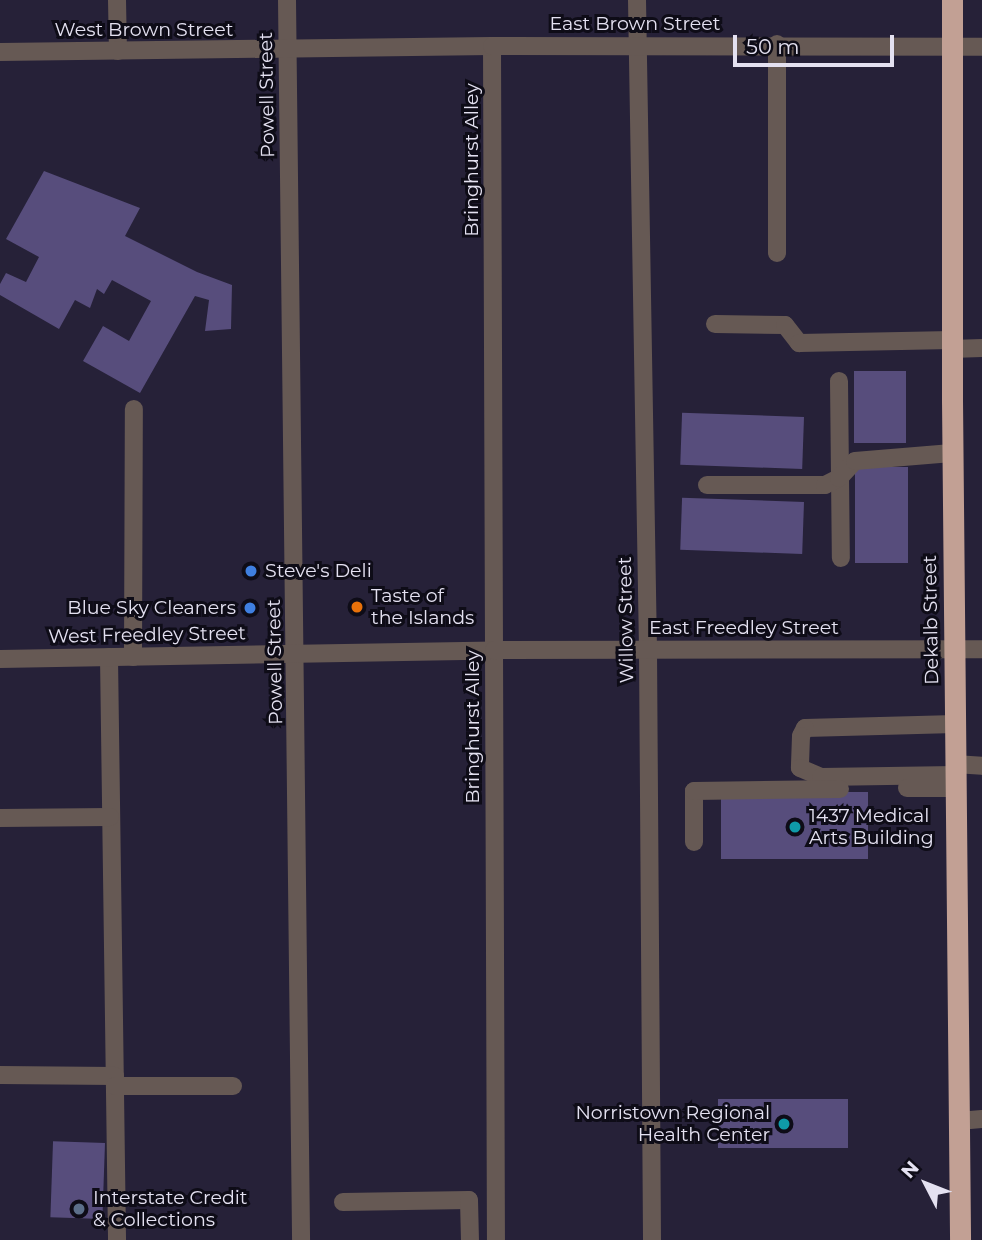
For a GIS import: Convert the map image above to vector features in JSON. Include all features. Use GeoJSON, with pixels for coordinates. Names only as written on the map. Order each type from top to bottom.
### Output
{"type":"FeatureCollection","features":[{"type":"Feature","properties":{"kind":"highway","name":"Dekalb Street"},"geometry":{"type":"LineString","coordinates":[[952,0],[951,345],[960,1240]]}},
{"type":"Feature","properties":{"kind":"street"},"geometry":{"type":"LineString","coordinates":[[117,0],[118,51]]}},
{"type":"Feature","properties":{"kind":"street","name":"Powell Street"},"geometry":{"type":"LineString","coordinates":[[287,0],[301,1240]]}},
{"type":"Feature","properties":{"kind":"street","name":"Willow Street"},"geometry":{"type":"LineString","coordinates":[[637,0],[648,650],[652,1240]]}},
{"type":"Feature","properties":{"kind":"street"},"geometry":{"type":"LineString","coordinates":[[777,44],[777,253]]}},
{"type":"Feature","properties":{"kind":"street","name":"East Brown Street"},"geometry":{"type":"LineString","coordinates":[[288,50],[777,44],[982,47]]}},
{"type":"Feature","properties":{"kind":"street","name":"Bringhurst Alley"},"geometry":{"type":"LineString","coordinates":[[492,46],[496,1240]]}},
{"type":"Feature","properties":{"kind":"street","name":"West Brown Street"},"geometry":{"type":"LineString","coordinates":[[0,52],[288,50]]}},
{"type":"Feature","properties":{"kind":"street"},"geometry":{"type":"LineString","coordinates":[[715,324],[785,325],[799,343],[951,345],[982,348]]}},
{"type":"Feature","properties":{"kind":"street"},"geometry":{"type":"LineString","coordinates":[[839,381],[841,558]]}},
{"type":"Feature","properties":{"kind":"street"},"geometry":{"type":"LineString","coordinates":[[133,657],[134,410]]}},
{"type":"Feature","properties":{"kind":"street"},"geometry":{"type":"LineString","coordinates":[[707,485],[825,485],[839,478],[855,461],[952,453]]}},
{"type":"Feature","properties":{"kind":"street","name":"East Freedley Street"},"geometry":{"type":"LineString","coordinates":[[296,653],[982,649]]}},
{"type":"Feature","properties":{"kind":"street","name":"West Freedley Street"},"geometry":{"type":"LineString","coordinates":[[0,659],[296,653]]}},
{"type":"Feature","properties":{"kind":"street"},"geometry":{"type":"LineString","coordinates":[[109,657],[117,1240]]}},
{"type":"Feature","properties":{"kind":"street"},"geometry":{"type":"LineString","coordinates":[[955,724],[805,728],[801,736],[800,768],[821,777],[955,776]]}},
{"type":"Feature","properties":{"kind":"street"},"geometry":{"type":"LineString","coordinates":[[694,842],[694,791],[955,776],[982,766]]}},
{"type":"Feature","properties":{"kind":"street"},"geometry":{"type":"LineString","coordinates":[[0,818],[110,817]]}},
{"type":"Feature","properties":{"kind":"street"},"geometry":{"type":"LineString","coordinates":[[0,1075],[233,1086]]}},
{"type":"Feature","properties":{"kind":"street"},"geometry":{"type":"LineString","coordinates":[[959,1121],[982,1119]]}},
{"type":"Feature","properties":{"kind":"street"},"geometry":{"type":"LineString","coordinates":[[343,1202],[469,1200],[470,1240]]}},
{"type":"Feature","properties":{"kind":"building"},"geometry":{"type":"Polygon","coordinates":[[[44,171],[140,208],[125,236],[197,272],[232,285],[231,329],[205,331],[209,300],[195,296],[140,393],[83,361],[103,326],[129,341],[151,301],[112,280],[104,294],[97,289],[90,308],[75,300],[59,329],[0,295],[0,284],[6,273],[26,282],[39,257],[6,239],[44,171]]]}},
{"type":"Feature","properties":{"kind":"building"},"geometry":{"type":"Polygon","coordinates":[[[854,371],[906,371],[906,443],[854,443],[854,371]]]}},
{"type":"Feature","properties":{"kind":"building"},"geometry":{"type":"Polygon","coordinates":[[[682,413],[804,417],[802,469],[680,465],[682,413]]]}},
{"type":"Feature","properties":{"kind":"building"},"geometry":{"type":"Polygon","coordinates":[[[855,467],[908,467],[908,563],[855,563],[855,467]]]}},
{"type":"Feature","properties":{"kind":"building"},"geometry":{"type":"Polygon","coordinates":[[[682,498],[804,502],[802,554],[680,550],[682,498]]]}},
{"type":"Feature","properties":{"kind":"building","name":"1437 Medical Arts Building"},"geometry":{"type":"Polygon","coordinates":[[[721,792],[868,792],[868,859],[721,859],[721,792]]]}},
{"type":"Feature","properties":{"kind":"building","name":"Norristown Regional Health Center"},"geometry":{"type":"Polygon","coordinates":[[[718,1099],[848,1099],[848,1148],[718,1148],[718,1099]]]}},
{"type":"Feature","properties":{"kind":"building"},"geometry":{"type":"Polygon","coordinates":[[[53,1141],[105,1143],[102,1219],[50,1217],[53,1141]]]}},
{"type":"Feature","properties":{"kind":"place","name":"Steve's Deli"},"geometry":{"type":"Point","coordinates":[251,571]}},
{"type":"Feature","properties":{"kind":"place","name":"Taste of the Islands"},"geometry":{"type":"Point","coordinates":[357,607]}},
{"type":"Feature","properties":{"kind":"place","name":"Blue Sky Cleaners"},"geometry":{"type":"Point","coordinates":[250,608]}},
{"type":"Feature","properties":{"kind":"place","name":"1437 Medical Arts Building"},"geometry":{"type":"Point","coordinates":[795,827]}},
{"type":"Feature","properties":{"kind":"place","name":"Norristown Regional Health Center"},"geometry":{"type":"Point","coordinates":[784,1124]}},
{"type":"Feature","properties":{"kind":"place","name":"Interstate Credit & Collections"},"geometry":{"type":"Point","coordinates":[79,1209]}}]}
